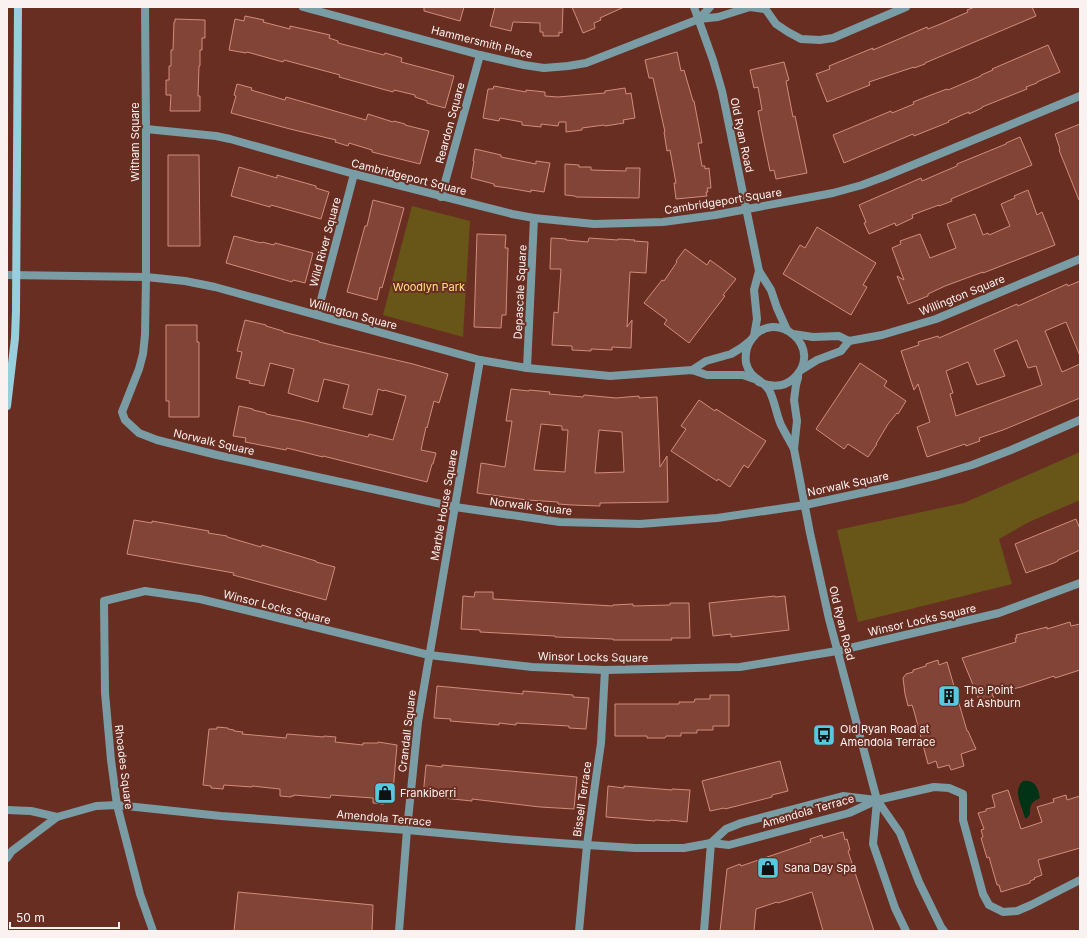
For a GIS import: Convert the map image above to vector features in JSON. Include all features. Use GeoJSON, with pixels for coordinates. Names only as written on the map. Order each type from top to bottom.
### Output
{"type":"FeatureCollection","features":[{"type":"Feature","properties":{"kind":"main road"},"geometry":{"type":"LineString","coordinates":[[7,406],[15,338],[17,275],[18,7]]}},
{"type":"Feature","properties":{"kind":"street","name":"Witham Square"},"geometry":{"type":"LineString","coordinates":[[145,7],[146,277]]}},
{"type":"Feature","properties":{"kind":"street","name":"Hammersmith Place"},"geometry":{"type":"LineString","coordinates":[[303,7],[480,55],[544,68],[586,63],[699,19],[718,17],[750,7],[765,8]]}},
{"type":"Feature","properties":{"kind":"street","name":"Old Ryan Road"},"geometry":{"type":"LineString","coordinates":[[694,7],[714,60],[722,91],[759,271],[771,290],[777,308],[790,332],[800,342],[803,350],[803,366],[796,385],[794,400],[796,421],[794,449],[810,533],[829,619],[877,800],[900,833],[919,882],[944,931]]}},
{"type":"Feature","properties":{"kind":"street","name":"Hammersmith Place"},"geometry":{"type":"LineString","coordinates":[[699,19],[710,7]]}},
{"type":"Feature","properties":{"kind":"street"},"geometry":{"type":"LineString","coordinates":[[765,8],[776,24],[788,32],[801,39],[820,40],[834,38],[906,7]]}},
{"type":"Feature","properties":{"kind":"street","name":"Reardon Square"},"geometry":{"type":"LineString","coordinates":[[441,197],[480,55]]}},
{"type":"Feature","properties":{"kind":"street","name":"Cambridgeport Square"},"geometry":{"type":"LineString","coordinates":[[146,129],[230,138],[354,174],[512,214],[534,218],[594,224],[656,222],[746,210],[833,193],[872,181],[1080,96]]}},
{"type":"Feature","properties":{"kind":"street","name":"Wild River Square"},"geometry":{"type":"LineString","coordinates":[[317,315],[354,174]]}},
{"type":"Feature","properties":{"kind":"street","name":"Depascale Square"},"geometry":{"type":"LineString","coordinates":[[527,368],[534,218]]}},
{"type":"Feature","properties":{"kind":"street","name":"Willington Square"},"geometry":{"type":"LineString","coordinates":[[800,372],[821,358],[840,350],[849,341],[882,335],[936,318],[1080,259]]}},
{"type":"Feature","properties":{"kind":"street","name":"Old Ryan Road"},"geometry":{"type":"LineString","coordinates":[[759,271],[754,290],[757,319],[752,338],[746,352],[747,364],[750,372],[758,381],[765,385],[769,391],[780,424],[794,449]]}},
{"type":"Feature","properties":{"kind":"street","name":"Willington Square"},"geometry":{"type":"LineString","coordinates":[[7,275],[146,277],[185,281],[215,287],[480,360],[527,368],[610,376],[692,370],[707,374],[743,376],[758,381]]}},
{"type":"Feature","properties":{"kind":"street","name":"Norwalk Square"},"geometry":{"type":"LineString","coordinates":[[146,277],[145,335],[143,354],[139,369],[122,412],[125,420],[139,433],[157,440],[217,455],[455,507],[560,522],[640,524],[717,518],[805,504],[898,485],[938,475],[972,465],[1011,450],[1080,420]]}},
{"type":"Feature","properties":{"kind":"street"},"geometry":{"type":"LineString","coordinates":[[752,338],[761,331],[769,328],[778,327],[790,332]]}},
{"type":"Feature","properties":{"kind":"street","name":"Willington Square"},"geometry":{"type":"LineString","coordinates":[[790,332],[813,338],[839,336],[849,341]]}},
{"type":"Feature","properties":{"kind":"street","name":"Willington Square"},"geometry":{"type":"LineString","coordinates":[[692,370],[706,362],[731,354],[742,348],[752,338]]}},
{"type":"Feature","properties":{"kind":"street","name":"Marble House Square"},"geometry":{"type":"LineString","coordinates":[[429,655],[480,360]]}},
{"type":"Feature","properties":{"kind":"street"},"geometry":{"type":"LineString","coordinates":[[758,381],[767,385],[776,386],[785,384],[792,380],[800,372]]}},
{"type":"Feature","properties":{"kind":"street","name":"Winsor Locks Square"},"geometry":{"type":"LineString","coordinates":[[104,601],[145,590],[200,599],[429,655],[532,667],[605,670],[740,667],[837,651],[999,613],[1080,583]]}},
{"type":"Feature","properties":{"kind":"street","name":"Rhoades Square"},"geometry":{"type":"LineString","coordinates":[[104,601],[105,693],[117,805],[140,894],[153,931]]}},
{"type":"Feature","properties":{"kind":"street","name":"Crandall Square"},"geometry":{"type":"LineString","coordinates":[[398,931],[418,722],[429,655]]}},
{"type":"Feature","properties":{"kind":"street","name":"Bissell Terrace"},"geometry":{"type":"LineString","coordinates":[[579,931],[587,845],[602,743],[605,670]]}},
{"type":"Feature","properties":{"kind":"street"},"geometry":{"type":"LineString","coordinates":[[877,800],[934,787],[949,788],[963,794],[963,820],[983,894],[989,905],[1003,912],[1017,911],[1080,880]]}},
{"type":"Feature","properties":{"kind":"street","name":"Amendola Terrace"},"geometry":{"type":"LineString","coordinates":[[711,843],[726,829],[741,823],[843,796],[877,800]]}},
{"type":"Feature","properties":{"kind":"street","name":"Old Ryan Road"},"geometry":{"type":"LineString","coordinates":[[877,800],[872,844],[895,908],[906,931]]}},
{"type":"Feature","properties":{"kind":"street","name":"Amendola Terrace"},"geometry":{"type":"LineString","coordinates":[[7,858],[12,851],[57,817],[96,806],[117,805],[221,816],[587,845],[636,848],[684,848],[711,843],[730,845],[849,813],[877,800]]}},
{"type":"Feature","properties":{"kind":"street","name":"Amendola Terrace"},"geometry":{"type":"LineString","coordinates":[[7,810],[31,811],[57,817]]}},
{"type":"Feature","properties":{"kind":"street"},"geometry":{"type":"LineString","coordinates":[[704,931],[711,843]]}},
{"type":"Feature","properties":{"kind":"green space","name":"Woodlyn Park"},"geometry":{"type":"Polygon","coordinates":[[[412,206],[470,221],[463,337],[383,315],[412,206]]]}},
{"type":"Feature","properties":{"kind":"green space"},"geometry":{"type":"Polygon","coordinates":[[[1080,452],[1080,500],[1029,522],[999,539],[1012,584],[858,622],[837,530],[964,503],[1080,452]]]}},
{"type":"Feature","properties":{"kind":"shaded area"},"geometry":{"type":"Polygon","coordinates":[[[1023,781],[1031,782],[1036,785],[1040,798],[1032,804],[1030,814],[1027,818],[1025,818],[1018,793],[1018,789],[1023,781]]]}},
{"type":"Feature","properties":{"kind":"building"},"geometry":{"type":"Polygon","coordinates":[[[424,7],[464,7],[460,21],[424,11],[424,7]]]}},
{"type":"Feature","properties":{"kind":"building"},"geometry":{"type":"Polygon","coordinates":[[[495,7],[563,7],[562,33],[559,32],[559,36],[543,36],[543,32],[540,32],[540,23],[513,22],[511,31],[490,26],[495,7]]]}},
{"type":"Feature","properties":{"kind":"building"},"geometry":{"type":"Polygon","coordinates":[[[572,7],[624,7],[600,18],[601,20],[594,23],[595,28],[583,33],[572,7]]]}},
{"type":"Feature","properties":{"kind":"building"},"geometry":{"type":"Polygon","coordinates":[[[975,7],[1032,7],[1036,16],[925,64],[869,82],[870,85],[827,102],[816,74],[830,69],[829,66],[873,48],[873,50],[927,27],[928,29],[943,23],[968,12],[967,10],[975,7]]]}},
{"type":"Feature","properties":{"kind":"building"},"geometry":{"type":"Polygon","coordinates":[[[245,16],[264,20],[263,22],[290,29],[290,26],[330,35],[329,38],[338,41],[338,43],[384,55],[385,53],[402,58],[401,62],[454,76],[445,108],[427,103],[427,101],[415,97],[415,95],[394,90],[393,92],[339,77],[340,75],[284,60],[283,62],[247,52],[229,50],[235,19],[244,21],[245,16]]]}},
{"type":"Feature","properties":{"kind":"building"},"geometry":{"type":"Polygon","coordinates":[[[175,19],[205,20],[205,38],[202,38],[202,50],[200,50],[199,66],[198,96],[200,96],[200,111],[170,111],[171,95],[166,95],[166,80],[169,80],[169,66],[171,66],[171,50],[173,50],[175,19]]]}},
{"type":"Feature","properties":{"kind":"building"},"geometry":{"type":"Polygon","coordinates":[[[1048,45],[1060,72],[1026,87],[1027,89],[982,107],[969,114],[969,112],[948,121],[949,122],[914,136],[913,134],[844,163],[833,135],[891,111],[892,113],[914,104],[913,102],[947,89],[948,90],[1048,45]]]}},
{"type":"Feature","properties":{"kind":"building"},"geometry":{"type":"Polygon","coordinates":[[[677,52],[681,71],[684,70],[694,101],[702,143],[698,143],[702,166],[705,166],[705,169],[709,168],[711,188],[707,188],[707,196],[676,199],[674,183],[676,183],[670,150],[667,151],[665,132],[653,78],[649,78],[645,60],[677,52]]]}},
{"type":"Feature","properties":{"kind":"building"},"geometry":{"type":"Polygon","coordinates":[[[784,62],[789,80],[786,81],[793,117],[795,116],[807,173],[776,179],[774,170],[770,171],[758,111],[762,110],[758,87],[754,88],[750,70],[784,62]]]}},
{"type":"Feature","properties":{"kind":"building"},"geometry":{"type":"Polygon","coordinates":[[[237,84],[252,88],[251,90],[285,100],[286,97],[366,120],[368,114],[429,131],[420,164],[372,152],[372,150],[349,143],[348,146],[335,142],[336,140],[231,113],[236,96],[234,95],[237,84]]]}},
{"type":"Feature","properties":{"kind":"building"},"geometry":{"type":"Polygon","coordinates":[[[494,86],[526,92],[526,90],[545,92],[545,96],[558,97],[605,93],[605,91],[625,88],[626,94],[631,93],[635,118],[623,120],[624,123],[582,128],[582,130],[566,132],[566,122],[559,122],[558,126],[541,124],[541,127],[522,125],[522,122],[500,118],[499,121],[483,118],[488,89],[493,89],[494,86]]]}},
{"type":"Feature","properties":{"kind":"building"},"geometry":{"type":"Polygon","coordinates":[[[1080,124],[1079,200],[1059,150],[1060,149],[1055,134],[1080,124]]]}},
{"type":"Feature","properties":{"kind":"building"},"geometry":{"type":"Polygon","coordinates":[[[1020,137],[1032,165],[951,199],[952,201],[912,215],[913,218],[896,226],[895,223],[869,234],[859,205],[921,178],[922,181],[1020,137]]]}},
{"type":"Feature","properties":{"kind":"building"},"geometry":{"type":"Polygon","coordinates":[[[475,149],[501,155],[501,157],[536,164],[536,161],[550,163],[544,192],[531,190],[531,192],[494,186],[494,184],[471,178],[475,149]]]}},
{"type":"Feature","properties":{"kind":"building"},"geometry":{"type":"Polygon","coordinates":[[[168,155],[199,155],[200,246],[168,246],[168,155]]]}},
{"type":"Feature","properties":{"kind":"building"},"geometry":{"type":"Polygon","coordinates":[[[565,164],[579,165],[579,167],[591,167],[591,170],[626,171],[626,168],[640,168],[639,198],[576,197],[565,195],[565,164]]]}},
{"type":"Feature","properties":{"kind":"building"},"geometry":{"type":"Polygon","coordinates":[[[239,167],[277,178],[277,175],[316,186],[316,188],[329,192],[321,219],[231,196],[239,167]]]}},
{"type":"Feature","properties":{"kind":"building"},"geometry":{"type":"Polygon","coordinates":[[[1028,190],[1037,215],[1042,212],[1055,245],[945,286],[928,294],[928,296],[908,304],[897,276],[904,280],[892,248],[901,244],[900,241],[920,234],[930,258],[956,248],[947,224],[975,214],[983,235],[988,233],[989,235],[1010,226],[1001,204],[1028,190]]]}},
{"type":"Feature","properties":{"kind":"building"},"geometry":{"type":"Polygon","coordinates":[[[373,200],[404,208],[382,288],[380,287],[377,300],[347,292],[365,226],[367,226],[373,200]]]}},
{"type":"Feature","properties":{"kind":"building"},"geometry":{"type":"Polygon","coordinates":[[[817,227],[876,263],[863,285],[867,287],[851,315],[783,274],[800,245],[805,248],[817,227]]]}},
{"type":"Feature","properties":{"kind":"building"},"geometry":{"type":"Polygon","coordinates":[[[477,234],[506,235],[505,248],[508,248],[506,315],[502,315],[501,328],[474,327],[477,234]]]}},
{"type":"Feature","properties":{"kind":"building"},"geometry":{"type":"Polygon","coordinates":[[[234,236],[261,243],[274,245],[275,243],[313,253],[305,283],[293,280],[292,282],[226,263],[234,236]]]}},
{"type":"Feature","properties":{"kind":"building"},"geometry":{"type":"Polygon","coordinates":[[[551,238],[588,242],[589,238],[648,242],[646,273],[630,272],[627,327],[632,320],[631,348],[612,347],[612,350],[591,349],[591,351],[572,350],[572,346],[552,345],[554,312],[558,313],[561,269],[550,269],[551,238]]]}},
{"type":"Feature","properties":{"kind":"building"},"geometry":{"type":"Polygon","coordinates":[[[685,249],[707,265],[710,260],[736,279],[689,343],[664,324],[667,320],[644,303],[662,280],[664,281],[685,249]]]}},
{"type":"Feature","properties":{"kind":"building"},"geometry":{"type":"Polygon","coordinates":[[[1080,281],[1080,356],[1066,322],[1045,331],[1062,372],[1080,364],[1080,398],[1003,430],[979,438],[980,441],[966,446],[965,444],[927,457],[917,427],[930,422],[918,384],[914,390],[901,351],[919,345],[918,342],[938,336],[939,338],[1017,304],[1018,306],[1067,284],[1068,286],[1080,281]],[[1017,340],[994,350],[1005,376],[977,385],[968,362],[946,371],[953,393],[950,394],[956,416],[1042,385],[1036,366],[1028,368],[1017,340]]]}},
{"type":"Feature","properties":{"kind":"building"},"geometry":{"type":"Polygon","coordinates":[[[245,320],[319,342],[413,364],[448,374],[439,403],[434,401],[421,450],[436,453],[427,482],[287,448],[286,450],[245,442],[246,438],[233,436],[239,406],[266,414],[368,437],[369,434],[393,440],[406,396],[378,389],[372,415],[343,408],[349,385],[324,379],[318,402],[288,393],[294,369],[270,363],[264,386],[249,383],[250,381],[236,378],[242,352],[237,351],[245,320]]]}},
{"type":"Feature","properties":{"kind":"building"},"geometry":{"type":"Polygon","coordinates":[[[166,325],[197,325],[197,342],[199,342],[199,417],[169,417],[169,401],[166,401],[166,325]]]}},
{"type":"Feature","properties":{"kind":"building"},"geometry":{"type":"Polygon","coordinates":[[[860,363],[887,381],[884,386],[906,401],[898,414],[897,413],[888,424],[868,457],[848,444],[844,449],[816,429],[860,363]]]}},
{"type":"Feature","properties":{"kind":"building"},"geometry":{"type":"Polygon","coordinates":[[[511,389],[550,392],[549,394],[583,397],[584,395],[616,398],[639,396],[639,398],[657,397],[660,467],[667,456],[668,502],[600,503],[600,506],[572,505],[558,504],[558,502],[527,500],[477,493],[481,463],[505,467],[512,421],[506,421],[511,389]],[[541,424],[534,470],[565,472],[568,430],[562,430],[562,426],[541,424]],[[599,430],[595,473],[624,472],[622,432],[599,430]]]}},
{"type":"Feature","properties":{"kind":"building"},"geometry":{"type":"Polygon","coordinates":[[[699,400],[766,441],[748,468],[744,465],[730,487],[718,479],[717,481],[671,451],[686,429],[681,426],[699,400]]]}},
{"type":"Feature","properties":{"kind":"building"},"geometry":{"type":"Polygon","coordinates":[[[1076,519],[1080,529],[1080,550],[1054,563],[1026,573],[1015,544],[1076,519]]]}},
{"type":"Feature","properties":{"kind":"building"},"geometry":{"type":"Polygon","coordinates":[[[134,520],[152,523],[152,521],[209,531],[208,533],[227,536],[261,547],[262,545],[335,567],[326,600],[233,575],[234,573],[127,554],[134,520]]]}},
{"type":"Feature","properties":{"kind":"building"},"geometry":{"type":"Polygon","coordinates":[[[475,592],[493,592],[493,599],[613,606],[633,604],[633,606],[670,605],[670,603],[689,603],[690,638],[671,638],[672,640],[613,640],[480,632],[480,630],[461,629],[463,596],[474,597],[475,592]]]}},
{"type":"Feature","properties":{"kind":"building"},"geometry":{"type":"Polygon","coordinates":[[[785,596],[789,630],[731,637],[731,634],[713,636],[709,603],[785,596]]]}},
{"type":"Feature","properties":{"kind":"building"},"geometry":{"type":"Polygon","coordinates":[[[1070,622],[1071,626],[1080,624],[1080,670],[992,694],[994,698],[980,702],[962,658],[1016,642],[1016,635],[1047,627],[1047,629],[1070,622]]]}},
{"type":"Feature","properties":{"kind":"building"},"geometry":{"type":"Polygon","coordinates":[[[938,660],[939,665],[947,662],[967,731],[976,749],[961,754],[964,766],[951,770],[949,765],[938,768],[936,761],[928,764],[912,705],[908,706],[903,678],[906,674],[913,672],[913,670],[938,660]]]}},
{"type":"Feature","properties":{"kind":"building"},"geometry":{"type":"Polygon","coordinates":[[[437,686],[523,694],[523,691],[573,695],[573,697],[589,698],[586,729],[569,728],[569,726],[516,723],[516,725],[499,723],[499,725],[450,721],[451,719],[434,718],[437,686]]]}},
{"type":"Feature","properties":{"kind":"building"},"geometry":{"type":"Polygon","coordinates":[[[710,695],[729,695],[729,726],[713,726],[713,730],[697,730],[697,733],[681,733],[681,736],[666,736],[665,738],[647,738],[647,736],[615,736],[615,704],[679,704],[679,702],[694,702],[695,699],[710,699],[710,695]]]}},
{"type":"Feature","properties":{"kind":"building"},"geometry":{"type":"Polygon","coordinates":[[[217,727],[243,732],[242,734],[286,738],[287,734],[324,736],[336,737],[335,742],[363,745],[363,743],[378,742],[397,745],[392,803],[373,803],[373,798],[331,795],[330,798],[294,795],[291,797],[280,796],[280,789],[252,786],[224,785],[223,789],[211,788],[211,786],[203,785],[209,729],[217,729],[217,727]]]}},
{"type":"Feature","properties":{"kind":"building"},"geometry":{"type":"Polygon","coordinates":[[[780,761],[788,791],[772,795],[772,797],[725,809],[710,811],[702,781],[780,761]]]}},
{"type":"Feature","properties":{"kind":"building"},"geometry":{"type":"Polygon","coordinates":[[[426,765],[442,767],[442,765],[577,777],[574,809],[540,807],[472,799],[472,801],[423,796],[426,765]]]}},
{"type":"Feature","properties":{"kind":"building"},"geometry":{"type":"Polygon","coordinates":[[[608,786],[624,788],[624,786],[690,790],[687,822],[606,817],[608,786]]]}},
{"type":"Feature","properties":{"kind":"building"},"geometry":{"type":"Polygon","coordinates":[[[1008,790],[1021,829],[1042,822],[1037,807],[1054,802],[1053,799],[1066,795],[1067,800],[1080,796],[1080,848],[1038,860],[1042,875],[1034,878],[1035,879],[1030,881],[1030,883],[1001,892],[999,885],[997,885],[989,857],[987,858],[981,838],[983,837],[981,830],[984,829],[978,813],[995,807],[992,795],[1008,790]]]}},
{"type":"Feature","properties":{"kind":"building"},"geometry":{"type":"Polygon","coordinates":[[[843,832],[845,840],[847,839],[850,850],[848,851],[874,931],[823,931],[812,892],[756,909],[754,931],[720,931],[727,869],[740,864],[741,866],[811,842],[810,839],[822,835],[823,838],[843,832]]]}},
{"type":"Feature","properties":{"kind":"building"},"geometry":{"type":"Polygon","coordinates":[[[238,892],[373,905],[372,931],[234,931],[238,892]]]}},
{"type":"Feature","properties":{"kind":"place","name":"The Point at Ashburn"},"geometry":{"type":"Point","coordinates":[949,696]}},
{"type":"Feature","properties":{"kind":"place","name":"Old Ryan Road at Amendola Terrace"},"geometry":{"type":"Point","coordinates":[824,735]}},
{"type":"Feature","properties":{"kind":"place","name":"Frankiberri"},"geometry":{"type":"Point","coordinates":[385,793]}},
{"type":"Feature","properties":{"kind":"place","name":"Sana Day Spa"},"geometry":{"type":"Point","coordinates":[768,868]}}]}
